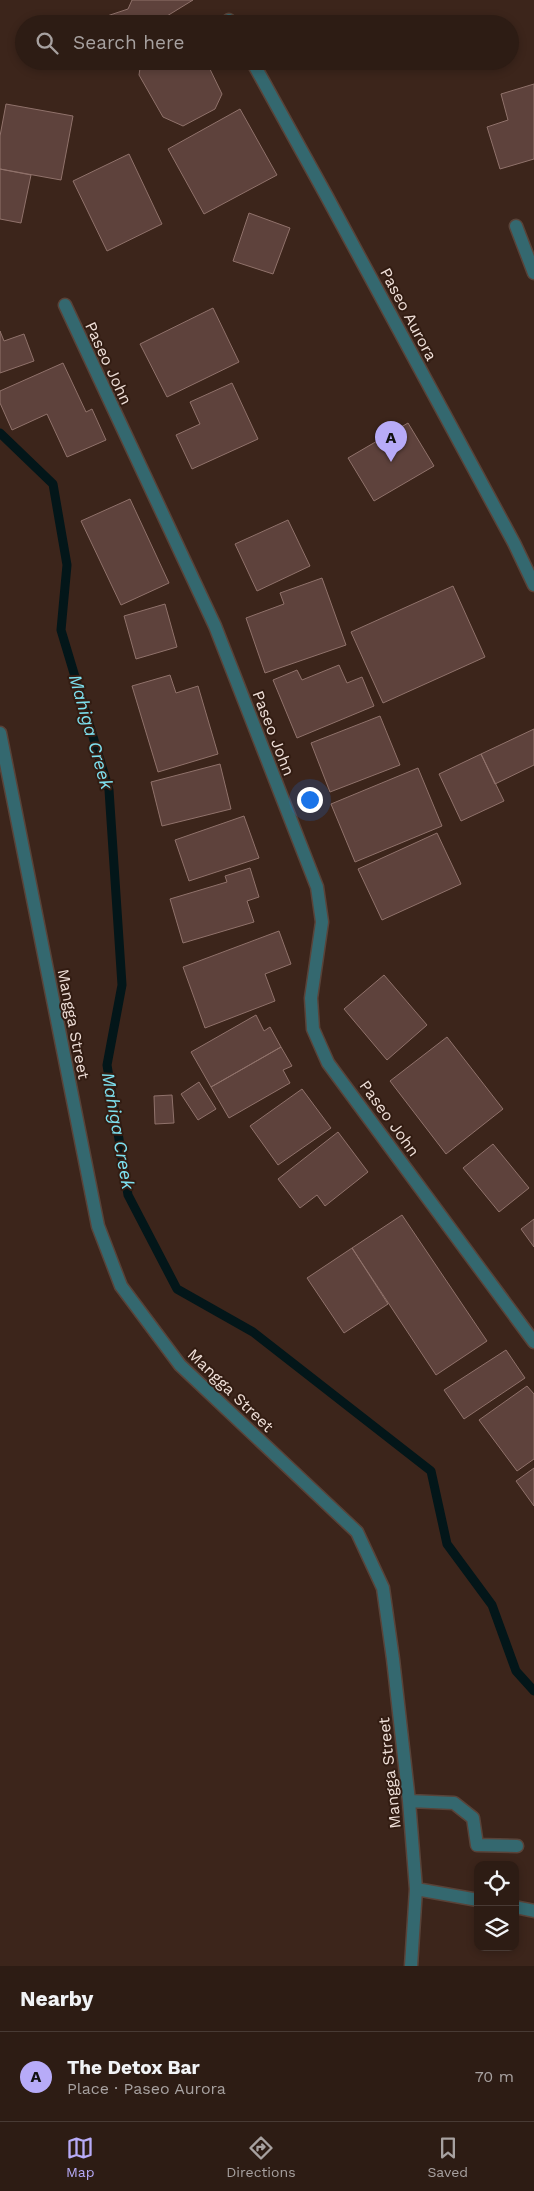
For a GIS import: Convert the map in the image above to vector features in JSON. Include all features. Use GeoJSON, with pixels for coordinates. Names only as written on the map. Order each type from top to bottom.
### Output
{"type":"FeatureCollection","features":[{"type":"Feature","properties":{"kind":"street","name":"Paseo Aurora"},"geometry":{"type":"LineString","coordinates":[[257,70],[514,543],[534,584]]}},
{"type":"Feature","properties":{"kind":"street"},"geometry":{"type":"LineString","coordinates":[[516,226],[534,273]]}},
{"type":"Feature","properties":{"kind":"street","name":"Paseo John"},"geometry":{"type":"LineString","coordinates":[[66,305],[215,626],[317,887],[322,922],[311,998],[312,1029],[328,1063],[534,1342]]}},
{"type":"Feature","properties":{"kind":"street","name":"Mangga Street"},"geometry":{"type":"LineString","coordinates":[[0,733],[98,1226],[120,1286],[180,1366],[357,1532],[383,1588],[394,1659],[416,1889],[411,1966]]}},
{"type":"Feature","properties":{"kind":"street"},"geometry":{"type":"LineString","coordinates":[[409,1801],[454,1803],[474,1818],[477,1845],[517,1846]]}},
{"type":"Feature","properties":{"kind":"street"},"geometry":{"type":"LineString","coordinates":[[416,1889],[474,1899]]}},
{"type":"Feature","properties":{"kind":"street"},"geometry":{"type":"LineString","coordinates":[[519,1908],[534,1911]]}},
{"type":"Feature","properties":{"kind":"building"},"geometry":{"type":"Polygon","coordinates":[[[132,0],[193,0],[169,15],[110,15],[128,9],[132,0]]]}},
{"type":"Feature","properties":{"kind":"building"},"geometry":{"type":"Polygon","coordinates":[[[140,70],[210,70],[222,94],[215,109],[183,126],[163,117],[139,75],[140,70]]]}},
{"type":"Feature","properties":{"kind":"building"},"geometry":{"type":"Polygon","coordinates":[[[534,84],[534,159],[500,169],[487,127],[508,120],[501,94],[534,84]]]}},
{"type":"Feature","properties":{"kind":"building"},"geometry":{"type":"Polygon","coordinates":[[[6,104],[73,116],[61,180],[0,169],[0,136],[6,104]]]}},
{"type":"Feature","properties":{"kind":"building"},"geometry":{"type":"Polygon","coordinates":[[[240,109],[277,175],[204,214],[168,149],[240,109]]]}},
{"type":"Feature","properties":{"kind":"building"},"geometry":{"type":"Polygon","coordinates":[[[129,154],[162,224],[107,251],[73,181],[129,154]]]}},
{"type":"Feature","properties":{"kind":"building"},"geometry":{"type":"Polygon","coordinates":[[[0,169],[31,175],[21,223],[0,219],[0,169]]]}},
{"type":"Feature","properties":{"kind":"building"},"geometry":{"type":"Polygon","coordinates":[[[249,213],[290,228],[273,274],[233,261],[249,213]]]}},
{"type":"Feature","properties":{"kind":"building"},"geometry":{"type":"Polygon","coordinates":[[[213,308],[239,362],[167,397],[140,344],[213,308]]]}},
{"type":"Feature","properties":{"kind":"building"},"geometry":{"type":"Polygon","coordinates":[[[0,331],[4,341],[24,334],[34,361],[0,373],[0,331]]]}},
{"type":"Feature","properties":{"kind":"building"},"geometry":{"type":"Polygon","coordinates":[[[63,363],[86,412],[92,409],[106,440],[67,457],[47,414],[12,430],[0,403],[0,391],[63,363]]]}},
{"type":"Feature","properties":{"kind":"building"},"geometry":{"type":"Polygon","coordinates":[[[232,383],[258,439],[192,469],[176,435],[200,424],[190,402],[232,383]]]}},
{"type":"Feature","properties":{"kind":"building"},"geometry":{"type":"Polygon","coordinates":[[[408,423],[434,466],[374,501],[348,458],[408,423]]]}},
{"type":"Feature","properties":{"kind":"building"},"geometry":{"type":"Polygon","coordinates":[[[130,499],[169,583],[121,605],[81,521],[130,499]]]}},
{"type":"Feature","properties":{"kind":"building"},"geometry":{"type":"Polygon","coordinates":[[[288,520],[310,566],[257,591],[235,544],[288,520]]]}},
{"type":"Feature","properties":{"kind":"building"},"geometry":{"type":"Polygon","coordinates":[[[322,578],[346,645],[265,673],[246,618],[284,604],[280,593],[322,578]]]}},
{"type":"Feature","properties":{"kind":"building"},"geometry":{"type":"Polygon","coordinates":[[[453,586],[485,657],[383,703],[351,632],[453,586]]]}},
{"type":"Feature","properties":{"kind":"building"},"geometry":{"type":"Polygon","coordinates":[[[165,604],[177,647],[136,659],[124,616],[165,604]]]}},
{"type":"Feature","properties":{"kind":"building"},"geometry":{"type":"Polygon","coordinates":[[[339,665],[347,683],[362,677],[374,706],[297,738],[273,680],[297,670],[302,680],[339,665]]]}},
{"type":"Feature","properties":{"kind":"building"},"geometry":{"type":"Polygon","coordinates":[[[170,675],[176,693],[198,686],[218,754],[158,772],[132,686],[170,675]]]}},
{"type":"Feature","properties":{"kind":"building"},"geometry":{"type":"Polygon","coordinates":[[[380,716],[400,765],[330,792],[311,743],[380,716]]]}},
{"type":"Feature","properties":{"kind":"building"},"geometry":{"type":"Polygon","coordinates":[[[534,729],[534,765],[495,784],[481,754],[534,729]]]}},
{"type":"Feature","properties":{"kind":"building"},"geometry":{"type":"Polygon","coordinates":[[[481,754],[504,801],[461,821],[439,774],[481,754]]]}},
{"type":"Feature","properties":{"kind":"building"},"geometry":{"type":"Polygon","coordinates":[[[220,764],[231,809],[162,826],[151,782],[220,764]]]}},
{"type":"Feature","properties":{"kind":"building"},"geometry":{"type":"Polygon","coordinates":[[[418,768],[442,826],[355,862],[331,804],[418,768]]]}},
{"type":"Feature","properties":{"kind":"building"},"geometry":{"type":"Polygon","coordinates":[[[244,816],[259,858],[189,881],[175,840],[244,816]]]}},
{"type":"Feature","properties":{"kind":"building"},"geometry":{"type":"Polygon","coordinates":[[[437,833],[461,884],[382,920],[358,869],[437,833]]]}},
{"type":"Feature","properties":{"kind":"building"},"geometry":{"type":"Polygon","coordinates":[[[250,868],[259,897],[247,901],[254,922],[183,943],[170,899],[227,882],[225,876],[250,868]]]}},
{"type":"Feature","properties":{"kind":"building"},"geometry":{"type":"Polygon","coordinates":[[[279,931],[291,964],[265,974],[275,1001],[205,1028],[183,967],[279,931]]]}},
{"type":"Feature","properties":{"kind":"building"},"geometry":{"type":"Polygon","coordinates":[[[384,975],[427,1025],[387,1060],[344,1009],[384,975]]]}},
{"type":"Feature","properties":{"kind":"building"},"geometry":{"type":"Polygon","coordinates":[[[256,1015],[264,1031],[270,1027],[281,1047],[211,1087],[191,1052],[256,1015]]]}},
{"type":"Feature","properties":{"kind":"building"},"geometry":{"type":"Polygon","coordinates":[[[447,1037],[503,1109],[446,1154],[390,1081],[447,1037]]]}},
{"type":"Feature","properties":{"kind":"building"},"geometry":{"type":"Polygon","coordinates":[[[281,1047],[292,1066],[283,1070],[290,1083],[229,1118],[211,1087],[281,1047]]]}},
{"type":"Feature","properties":{"kind":"building"},"geometry":{"type":"Polygon","coordinates":[[[199,1082],[216,1109],[198,1120],[181,1094],[199,1082]]]}},
{"type":"Feature","properties":{"kind":"building"},"geometry":{"type":"Polygon","coordinates":[[[302,1089],[331,1128],[278,1165],[250,1126],[302,1089]]]}},
{"type":"Feature","properties":{"kind":"building"},"geometry":{"type":"Polygon","coordinates":[[[172,1095],[174,1123],[155,1124],[154,1096],[172,1095]]]}},
{"type":"Feature","properties":{"kind":"building"},"geometry":{"type":"Polygon","coordinates":[[[338,1132],[368,1172],[325,1206],[317,1195],[300,1208],[278,1179],[338,1132]]]}},
{"type":"Feature","properties":{"kind":"building"},"geometry":{"type":"Polygon","coordinates":[[[493,1144],[529,1188],[499,1212],[463,1168],[493,1144]]]}},
{"type":"Feature","properties":{"kind":"building"},"geometry":{"type":"Polygon","coordinates":[[[402,1215],[487,1341],[436,1375],[352,1248],[402,1215]]]}},
{"type":"Feature","properties":{"kind":"building"},"geometry":{"type":"Polygon","coordinates":[[[534,1219],[534,1247],[521,1229],[534,1219]]]}},
{"type":"Feature","properties":{"kind":"building"},"geometry":{"type":"Polygon","coordinates":[[[352,1248],[388,1304],[344,1333],[307,1278],[352,1248]]]}},
{"type":"Feature","properties":{"kind":"building"},"geometry":{"type":"Polygon","coordinates":[[[506,1350],[525,1378],[464,1419],[444,1390],[506,1350]]]}},
{"type":"Feature","properties":{"kind":"building"},"geometry":{"type":"Polygon","coordinates":[[[527,1386],[534,1394],[534,1459],[517,1471],[479,1420],[527,1386]]]}},
{"type":"Feature","properties":{"kind":"building"},"geometry":{"type":"Polygon","coordinates":[[[534,1468],[534,1506],[516,1481],[534,1468]]]}},
{"type":"Feature","properties":{"kind":"waterway","name":"Mahiga Creek"},"geometry":{"type":"LineString","coordinates":[[0,433],[53,484],[67,565],[61,630],[109,790],[122,985],[107,1065],[128,1195],[177,1289],[253,1332],[431,1471],[447,1544],[492,1605],[516,1671],[534,1691]]}},
{"type":"Feature","properties":{"kind":"place","name":"The Detox Bar"},"geometry":{"type":"Point","coordinates":[391,462]}}]}
